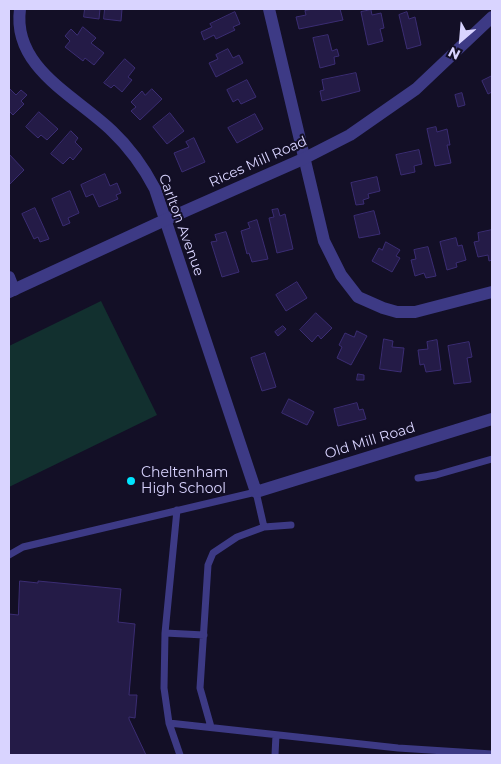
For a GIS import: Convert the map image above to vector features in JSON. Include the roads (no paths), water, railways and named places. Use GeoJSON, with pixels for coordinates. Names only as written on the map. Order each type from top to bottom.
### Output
{"type":"FeatureCollection","features":[{"type":"Feature","properties":{"kind":"street","name":"Carlton Avenue"},"geometry":{"type":"LineString","coordinates":[[20,9],[19,28],[29,55],[50,79],[102,122],[125,145],[146,173],[155,190],[256,492]]}},
{"type":"Feature","properties":{"kind":"street"},"geometry":{"type":"LineString","coordinates":[[269,9],[303,159],[324,241],[341,275],[358,297],[397,312],[415,312],[492,292]]}},
{"type":"Feature","properties":{"kind":"street","name":"Rices Mill Road"},"geometry":{"type":"LineString","coordinates":[[11,291],[303,159],[350,135],[416,89],[492,17]]}},
{"type":"Feature","properties":{"kind":"street"},"geometry":{"type":"LineString","coordinates":[[9,277],[11,291]]}},
{"type":"Feature","properties":{"kind":"street","name":"Old Mill Road"},"geometry":{"type":"LineString","coordinates":[[256,492],[492,419]]}},
{"type":"Feature","properties":{"kind":"lane"},"geometry":{"type":"LineString","coordinates":[[418,478],[436,475],[492,459]]}},
{"type":"Feature","properties":{"kind":"lane"},"geometry":{"type":"LineString","coordinates":[[9,555],[23,547],[256,492],[264,527]]}},
{"type":"Feature","properties":{"kind":"lane"},"geometry":{"type":"LineString","coordinates":[[177,510],[165,633],[164,688],[169,722],[180,755]]}},
{"type":"Feature","properties":{"kind":"lane"},"geometry":{"type":"LineString","coordinates":[[211,727],[200,688],[208,564],[213,553],[237,537],[264,527],[292,525]]}},
{"type":"Feature","properties":{"kind":"lane"},"geometry":{"type":"LineString","coordinates":[[165,633],[204,635]]}},
{"type":"Feature","properties":{"kind":"lane"},"geometry":{"type":"LineString","coordinates":[[169,722],[398,748],[492,754]]}},
{"type":"Feature","properties":{"kind":"lane"},"geometry":{"type":"LineString","coordinates":[[275,755],[276,735]]}},
{"type":"Feature","properties":{"kind":"place","name":"Cheltenham High School"},"geometry":{"type":"Point","coordinates":[131,481]}}]}
